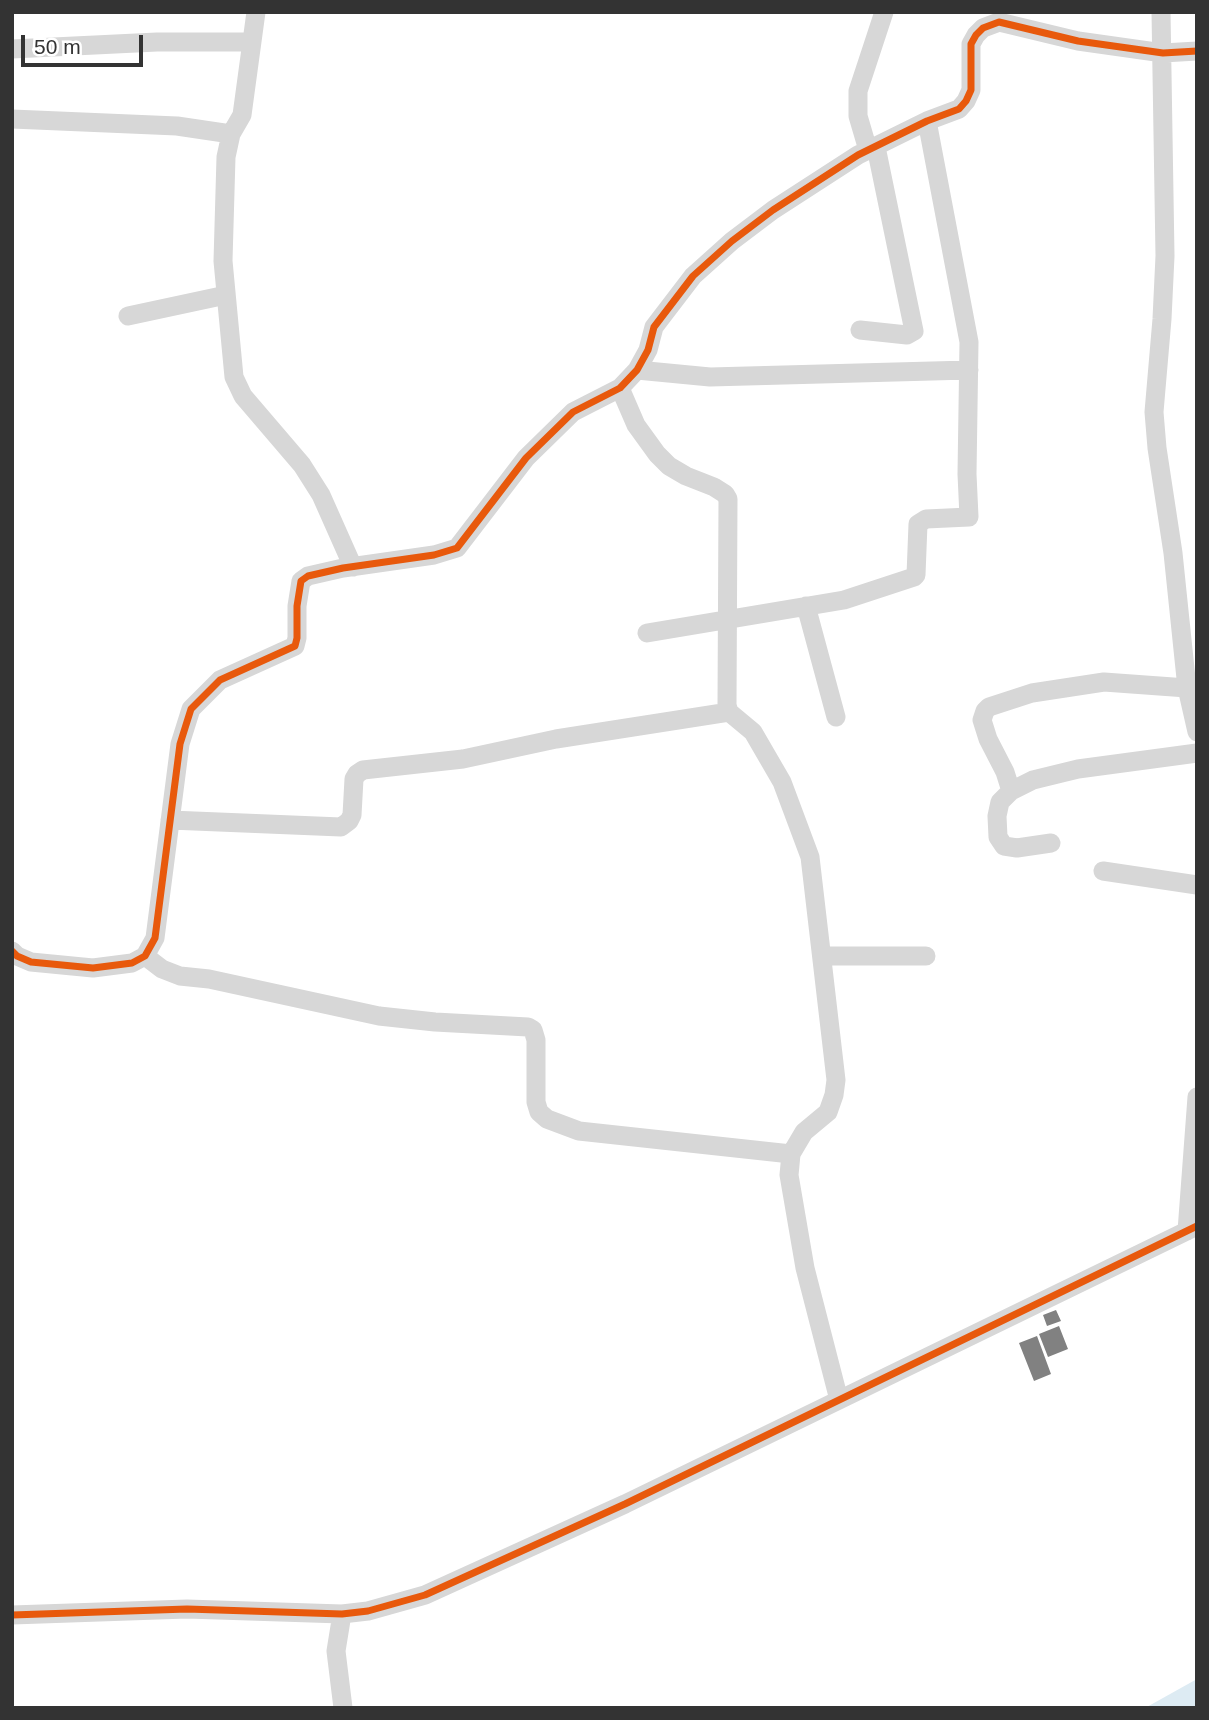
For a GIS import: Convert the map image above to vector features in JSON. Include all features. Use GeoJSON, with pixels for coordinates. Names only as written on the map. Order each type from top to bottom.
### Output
{"type":"FeatureCollection","features":[{"type":"Feature","properties":{"kind":"street"},"geometry":{"type":"LineString","coordinates":[[256,12],[242,115],[231,134],[226,157],[223,261],[234,377],[243,396],[302,464],[321,495],[353,567]]}},
{"type":"Feature","properties":{"kind":"street"},"geometry":{"type":"LineString","coordinates":[[860,330],[907,335],[914,331],[872,148],[858,116],[858,91],[884,12]]}},
{"type":"Feature","properties":{"kind":"street"},"geometry":{"type":"LineString","coordinates":[[1161,12],[1165,256],[1154,412],[1173,553],[1187,688],[1197,733]]}},
{"type":"Feature","properties":{"kind":"street"},"geometry":{"type":"LineString","coordinates":[[12,951],[31,962],[93,968],[132,962],[145,956],[155,939],[180,744],[191,709],[220,680],[295,646],[301,581],[308,576],[434,555],[457,548],[526,458],[573,412],[620,388],[637,370],[648,350],[654,327],[693,276],[732,241],[773,210],[872,148],[927,121],[959,109],[966,102],[971,90],[971,44],[975,35],[990,24],[999,23],[1078,41],[1163,53],[1197,51]]}},
{"type":"Feature","properties":{"kind":"street"},"geometry":{"type":"LineString","coordinates":[[12,49],[157,42],[252,42]]}},
{"type":"Feature","properties":{"kind":"street"},"geometry":{"type":"LineString","coordinates":[[12,119],[177,126],[231,134]]}},
{"type":"Feature","properties":{"kind":"street"},"geometry":{"type":"LineString","coordinates":[[647,633],[844,600],[914,577],[918,524],[926,519],[970,517],[967,474],[969,342],[927,121]]}},
{"type":"Feature","properties":{"kind":"street"},"geometry":{"type":"LineString","coordinates":[[128,316],[226,295]]}},
{"type":"Feature","properties":{"kind":"street"},"geometry":{"type":"LineString","coordinates":[[637,370],[710,376],[969,370]]}},
{"type":"Feature","properties":{"kind":"street"},"geometry":{"type":"LineString","coordinates":[[620,388],[636,425],[657,454],[670,466],[686,476],[714,487],[728,499],[729,712]]}},
{"type":"Feature","properties":{"kind":"street"},"geometry":{"type":"LineString","coordinates":[[806,606],[835,717]]}},
{"type":"Feature","properties":{"kind":"street"},"geometry":{"type":"LineString","coordinates":[[1011,791],[982,720],[989,707],[1032,693],[1104,682],[1187,688]]}},
{"type":"Feature","properties":{"kind":"street"},"geometry":{"type":"LineString","coordinates":[[170,820],[341,827],[352,815],[354,779],[363,770],[463,759],[556,739],[729,712],[753,732],[782,782],[810,857],[836,1080],[828,1112],[804,1132],[792,1154],[789,1175],[805,1268],[838,1400]]}},
{"type":"Feature","properties":{"kind":"street"},"geometry":{"type":"LineString","coordinates":[[1051,843],[1017,848],[1004,846],[998,837],[997,816],[1000,802],[1011,791],[1033,780],[1078,769],[1197,753]]}},
{"type":"Feature","properties":{"kind":"street"},"geometry":{"type":"LineString","coordinates":[[1103,871],[1197,885]]}},
{"type":"Feature","properties":{"kind":"street"},"geometry":{"type":"LineString","coordinates":[[145,956],[162,969],[180,976],[209,979],[379,1016],[528,1027],[533,1030],[536,1040],[536,1102],[539,1112],[547,1119],[579,1131],[792,1154]]}},
{"type":"Feature","properties":{"kind":"street"},"geometry":{"type":"LineString","coordinates":[[822,956],[926,956]]}},
{"type":"Feature","properties":{"kind":"street"},"geometry":{"type":"LineString","coordinates":[[12,1615],[187,1609],[342,1614],[395,1605],[456,1582],[1192,1228],[1197,1097]]}},
{"type":"Feature","properties":{"kind":"street"},"geometry":{"type":"LineString","coordinates":[[342,1614],[336,1651],[343,1708]]}},
{"type":"Feature","properties":{"kind":"shaded area"},"geometry":{"type":"Polygon","coordinates":[[[1197,1679],[1197,1708],[1145,1708],[1197,1679]]]}},
{"type":"Feature","properties":{"kind":"building"},"geometry":{"type":"Polygon","coordinates":[[[1056,1310],[1061,1321],[1047,1326],[1043,1315],[1056,1310]]]}},
{"type":"Feature","properties":{"kind":"building"},"geometry":{"type":"Polygon","coordinates":[[[1059,1326],[1068,1349],[1048,1357],[1039,1334],[1059,1326]]]}},
{"type":"Feature","properties":{"kind":"building"},"geometry":{"type":"Polygon","coordinates":[[[1037,1336],[1051,1374],[1034,1381],[1019,1343],[1037,1336]]]}},
{"type":"Feature","properties":{"kind":"cycle path"},"geometry":{"type":"LineString","coordinates":[[12,951],[31,962],[93,968],[132,963],[145,956],[155,938],[180,744],[191,709],[220,680],[295,646],[301,581],[308,576],[343,568],[434,555],[457,548],[526,458],[573,412],[620,388],[637,370],[648,350],[654,327],[693,276],[732,241],[773,210],[858,155],[927,121],[959,109],[971,90],[971,44],[983,28],[999,22],[1078,41],[1163,53],[1197,51]]}},
{"type":"Feature","properties":{"kind":"cycle path"},"geometry":{"type":"LineString","coordinates":[[12,1615],[187,1609],[342,1614],[368,1611],[425,1595],[625,1504],[1197,1226]]}}]}
